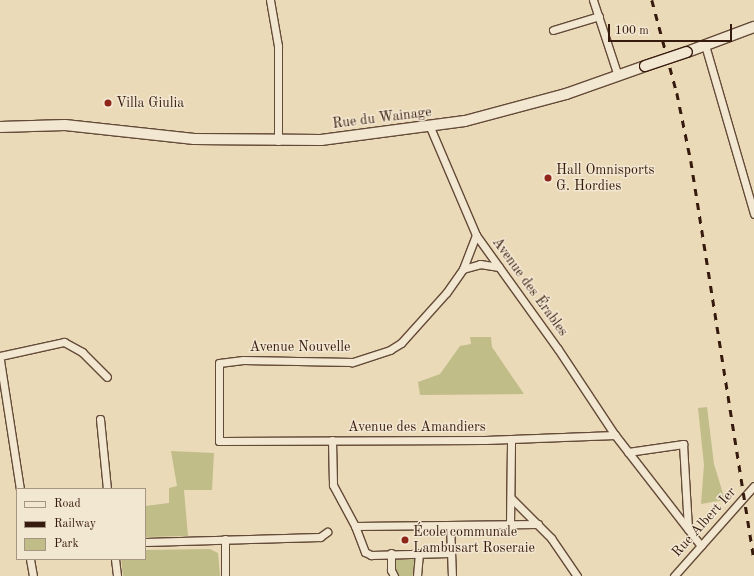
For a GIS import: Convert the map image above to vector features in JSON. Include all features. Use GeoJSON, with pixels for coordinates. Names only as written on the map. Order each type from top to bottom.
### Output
{"type":"FeatureCollection","features":[{"type":"Feature","properties":{"kind":"main road","name":"Rue du Wainage"},"geometry":{"type":"LineString","coordinates":[[0,127],[65,125],[194,139],[278,141],[321,140],[430,127],[466,121],[566,94],[754,27]]}},
{"type":"Feature","properties":{"kind":"street"},"geometry":{"type":"LineString","coordinates":[[270,0],[278,52],[278,141]]}},
{"type":"Feature","properties":{"kind":"street"},"geometry":{"type":"LineString","coordinates":[[592,0],[599,16],[618,76]]}},
{"type":"Feature","properties":{"kind":"street"},"geometry":{"type":"LineString","coordinates":[[553,30],[599,16]]}},
{"type":"Feature","properties":{"kind":"street"},"geometry":{"type":"LineString","coordinates":[[705,45],[754,214]]}},
{"type":"Feature","properties":{"kind":"street","name":"Avenue des Érables"},"geometry":{"type":"LineString","coordinates":[[430,127],[476,235],[558,349],[614,435],[701,546]]}},
{"type":"Feature","properties":{"kind":"street","name":"Avenue Nouvelle"},"geometry":{"type":"LineString","coordinates":[[219,441],[219,363],[243,360],[352,362],[390,350],[401,343],[429,313],[463,269],[476,235]]}},
{"type":"Feature","properties":{"kind":"street"},"geometry":{"type":"LineString","coordinates":[[463,269],[480,264],[499,267]]}},
{"type":"Feature","properties":{"kind":"street"},"geometry":{"type":"LineString","coordinates":[[0,356],[64,342],[82,352],[107,377]]}},
{"type":"Feature","properties":{"kind":"street"},"geometry":{"type":"LineString","coordinates":[[0,360],[20,488]]}},
{"type":"Feature","properties":{"kind":"street"},"geometry":{"type":"LineString","coordinates":[[100,419],[107,488]]}},
{"type":"Feature","properties":{"kind":"street","name":"Avenue des Amandiers"},"geometry":{"type":"LineString","coordinates":[[219,441],[510,439],[614,435]]}},
{"type":"Feature","properties":{"kind":"street"},"geometry":{"type":"LineString","coordinates":[[510,439],[510,525]]}},
{"type":"Feature","properties":{"kind":"street"},"geometry":{"type":"LineString","coordinates":[[332,440],[333,485],[355,526],[365,552],[371,555],[391,553],[450,554]]}},
{"type":"Feature","properties":{"kind":"street"},"geometry":{"type":"LineString","coordinates":[[628,452],[683,444],[688,529]]}},
{"type":"Feature","properties":{"kind":"street","name":"Rue Albert Ier"},"geometry":{"type":"LineString","coordinates":[[674,576],[754,486]]}},
{"type":"Feature","properties":{"kind":"street"},"geometry":{"type":"LineString","coordinates":[[511,498],[551,538],[578,576]]}},
{"type":"Feature","properties":{"kind":"street"},"geometry":{"type":"LineString","coordinates":[[355,526],[538,524]]}},
{"type":"Feature","properties":{"kind":"street"},"geometry":{"type":"LineString","coordinates":[[450,526],[452,576]]}},
{"type":"Feature","properties":{"kind":"street"},"geometry":{"type":"LineString","coordinates":[[146,542],[320,536],[327,532]]}},
{"type":"Feature","properties":{"kind":"street"},"geometry":{"type":"LineString","coordinates":[[225,539],[226,576]]}},
{"type":"Feature","properties":{"kind":"street"},"geometry":{"type":"LineString","coordinates":[[391,553],[391,570],[394,576]]}},
{"type":"Feature","properties":{"kind":"street"},"geometry":{"type":"LineString","coordinates":[[417,576],[420,553]]}},
{"type":"Feature","properties":{"kind":"street"},"geometry":{"type":"LineString","coordinates":[[30,560],[33,576]]}},
{"type":"Feature","properties":{"kind":"street"},"geometry":{"type":"LineString","coordinates":[[115,560],[116,576]]}},
{"type":"Feature","properties":{"kind":"green space"},"geometry":{"type":"Polygon","coordinates":[[[470,337],[491,337],[492,347],[524,394],[420,395],[418,382],[440,374],[460,346],[471,344],[470,337]]]}},
{"type":"Feature","properties":{"kind":"green space"},"geometry":{"type":"Polygon","coordinates":[[[707,407],[714,464],[725,500],[701,504],[704,465],[698,408],[707,407]]]}},
{"type":"Feature","properties":{"kind":"green space"},"geometry":{"type":"Polygon","coordinates":[[[171,451],[214,453],[212,490],[184,490],[188,536],[146,537],[146,506],[169,503],[169,488],[177,486],[171,451]]]}},
{"type":"Feature","properties":{"kind":"green space"},"geometry":{"type":"Polygon","coordinates":[[[210,549],[218,553],[220,576],[123,576],[121,560],[146,560],[146,550],[210,549]]]}},
{"type":"Feature","properties":{"kind":"green space"},"geometry":{"type":"Polygon","coordinates":[[[395,556],[416,556],[415,573],[412,576],[399,576],[395,571],[395,556]]]}},
{"type":"Feature","properties":{"kind":"railway"},"geometry":{"type":"LineString","coordinates":[[652,0],[677,93],[691,161],[754,561]]}},
{"type":"Feature","properties":{"kind":"place","name":"Villa Giulia"},"geometry":{"type":"Point","coordinates":[108,103]}},
{"type":"Feature","properties":{"kind":"place","name":"Hall Omnisports G. Hordies"},"geometry":{"type":"Point","coordinates":[548,178]}},
{"type":"Feature","properties":{"kind":"place","name":"École communale Lambusart Roseraie"},"geometry":{"type":"Point","coordinates":[405,540]}}]}
